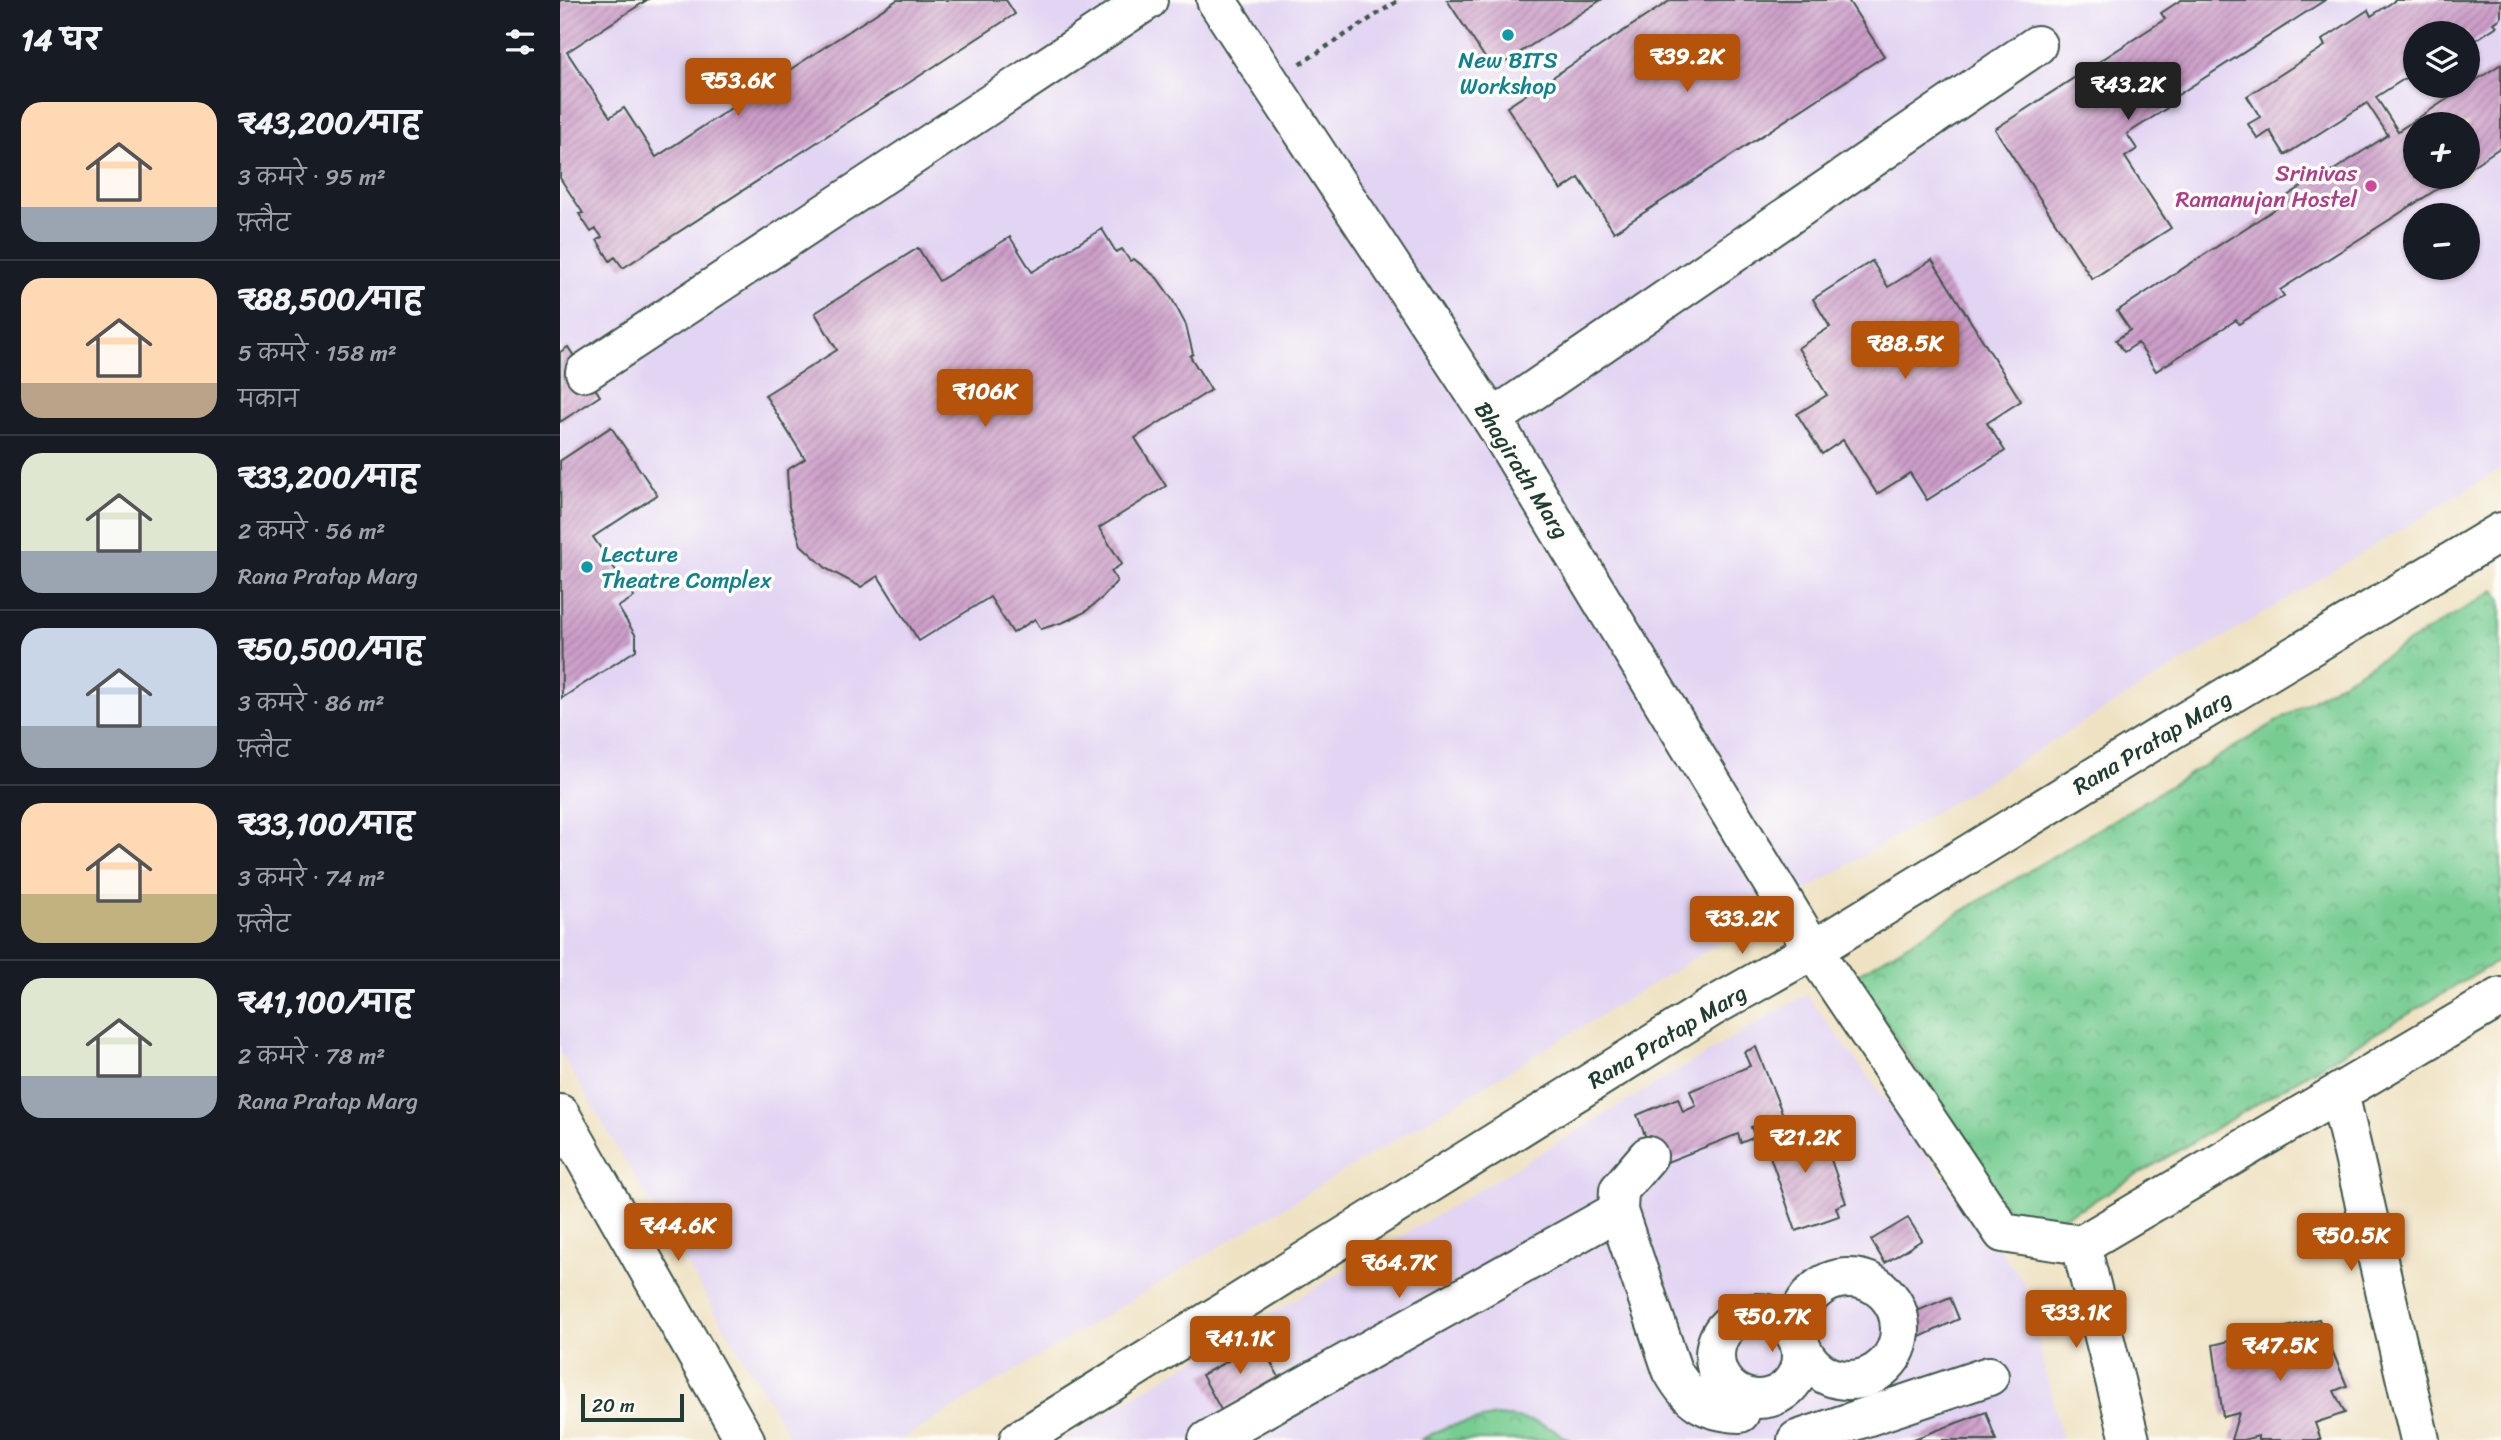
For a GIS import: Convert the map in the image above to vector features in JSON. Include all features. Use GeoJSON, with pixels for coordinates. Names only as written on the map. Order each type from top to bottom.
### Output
{"type":"FeatureCollection","features":[{"type":"Feature","properties":{"kind":"street"},"geometry":{"type":"LineString","coordinates":[[585,372],[1148,0]]}},
{"type":"Feature","properties":{"kind":"street","name":"Bhagirath Marg"},"geometry":{"type":"LineString","coordinates":[[1216,0],[1492,419],[1813,950],[2003,1233],[2081,1245]]}},
{"type":"Feature","properties":{"kind":"street"},"geometry":{"type":"LineString","coordinates":[[1492,419],[2037,45]]}},
{"type":"Feature","properties":{"kind":"street","name":"Rana Pratap Marg"},"geometry":{"type":"LineString","coordinates":[[1019,1440],[1712,1007],[1813,950],[2173,729],[2501,533]]}},
{"type":"Feature","properties":{"kind":"street"},"geometry":{"type":"LineString","coordinates":[[2130,1440],[2081,1245],[2501,997]]}},
{"type":"Feature","properties":{"kind":"street"},"geometry":{"type":"LineString","coordinates":[[2339,1093],[2420,1440]]}},
{"type":"Feature","properties":{"kind":"street"},"geometry":{"type":"LineString","coordinates":[[560,1114],[745,1440]]}},
{"type":"Feature","properties":{"kind":"street"},"geometry":{"type":"LineString","coordinates":[[1648,1156],[1619,1190],[1618,1211],[1672,1370],[1682,1390],[1700,1404],[1719,1412],[1741,1415]]}},
{"type":"Feature","properties":{"kind":"street"},"geometry":{"type":"LineString","coordinates":[[1208,1440],[1618,1211]]}},
{"type":"Feature","properties":{"kind":"street"},"geometry":{"type":"LineString","coordinates":[[1752,1313],[1769,1314],[1784,1321],[1796,1334],[1802,1349],[1801,1367],[1793,1382],[1781,1394],[1765,1400],[1748,1398],[1741,1415],[1715,1363],[1716,1346],[1723,1330],[1736,1319],[1752,1313]]}},
{"type":"Feature","properties":{"kind":"street"},"geometry":{"type":"LineString","coordinates":[[1797,1440],[1989,1376]]}},
{"type":"Feature","properties":{"kind":"path"},"geometry":{"type":"LineString","coordinates":[[1270,82],[1399,0]]}},
{"type":"Feature","properties":{"kind":"shaded area"},"geometry":{"type":"Polygon","coordinates":[[[560,0],[2501,0],[2501,469],[901,1440],[792,1440],[560,1052],[560,0]]]}},
{"type":"Feature","properties":{"kind":"shaded area"},"geometry":{"type":"Polygon","coordinates":[[[1806,994],[2024,1282],[2062,1440],[1061,1440],[1806,994]]]}},
{"type":"Feature","properties":{"kind":"green space"},"geometry":{"type":"Polygon","coordinates":[[[2495,590],[2501,600],[2501,959],[2083,1207],[2042,1223],[2033,1224],[2014,1216],[2003,1207],[1856,975],[2495,590]]]}},
{"type":"Feature","properties":{"kind":"green space"},"geometry":{"type":"Polygon","coordinates":[[[1496,1416],[1535,1422],[1569,1440],[1420,1440],[1446,1427],[1496,1416]]]}},
{"type":"Feature","properties":{"kind":"building"},"geometry":{"type":"Polygon","coordinates":[[[560,0],[647,0],[567,52],[610,117],[624,108],[656,157],[897,0],[1006,0],[1015,14],[623,268],[615,257],[610,261],[597,240],[602,237],[596,229],[591,232],[579,214],[583,213],[560,178],[560,0]]]}},
{"type":"Feature","properties":{"kind":"building","name":"New BITS Workshop"},"geometry":{"type":"Polygon","coordinates":[[[1447,0],[1601,0],[1493,70],[1447,0]]]}},
{"type":"Feature","properties":{"kind":"building"},"geometry":{"type":"Polygon","coordinates":[[[1671,0],[1848,0],[1884,56],[1614,232],[1579,178],[1561,190],[1507,107],[1671,0]]]}},
{"type":"Feature","properties":{"kind":"building","name":"Srinivas Ramanujan Hostel"},"geometry":{"type":"Polygon","coordinates":[[[2181,0],[2325,0],[2164,104],[2167,108],[2127,134],[2137,149],[2125,157],[2171,228],[2092,279],[1995,129],[2165,19],[2161,13],[2181,0]]]}},
{"type":"Feature","properties":{"kind":"building","name":"Srinivas Ramanujan Hostel"},"geometry":{"type":"Polygon","coordinates":[[[2396,0],[2501,0],[2501,18],[2494,23],[2497,26],[2480,37],[2480,21],[2403,21],[2403,80],[2376,97],[2398,131],[2403,128],[2403,189],[2437,189],[2416,203],[2403,203],[2403,211],[2280,290],[2284,296],[2239,324],[2236,320],[2156,371],[2138,343],[2124,352],[2116,340],[2130,330],[2117,311],[2289,200],[2287,196],[2321,174],[2323,177],[2388,135],[2367,103],[2285,155],[2270,131],[2258,139],[2248,124],[2260,117],[2247,96],[2325,46],[2322,40],[2368,10],[2371,16],[2396,0]]]}},
{"type":"Feature","properties":{"kind":"building","name":"Srinivas Ramanujan Hostel"},"geometry":{"type":"Polygon","coordinates":[[[2501,64],[2501,147],[2480,161],[2480,112],[2427,112],[2449,98],[2480,98],[2480,78],[2501,64]]]}},
{"type":"Feature","properties":{"kind":"building"},"geometry":{"type":"Polygon","coordinates":[[[1102,229],[1116,252],[1122,249],[1130,261],[1134,259],[1157,278],[1172,299],[1186,325],[1193,354],[1190,356],[1211,390],[1135,438],[1166,486],[1099,528],[1122,564],[1111,571],[1117,581],[1103,597],[1085,612],[1064,622],[1041,629],[1035,619],[1013,633],[990,597],[919,641],[878,576],[861,587],[827,569],[801,545],[789,507],[787,470],[805,459],[765,395],[837,350],[815,313],[918,248],[939,281],[1010,237],[1032,272],[1102,229]]]}},
{"type":"Feature","properties":{"kind":"building"},"geometry":{"type":"Polygon","coordinates":[[[1932,260],[2021,401],[1987,423],[2005,451],[1927,500],[1910,473],[1877,494],[1843,440],[1822,454],[1797,414],[1827,395],[1798,348],[1830,327],[1813,299],[1872,261],[1888,287],[1932,260]]]}},
{"type":"Feature","properties":{"kind":"building"},"geometry":{"type":"Polygon","coordinates":[[[568,347],[600,396],[560,422],[560,352],[568,347]]]}},
{"type":"Feature","properties":{"kind":"building","name":"Lecture Theatre Complex"},"geometry":{"type":"Polygon","coordinates":[[[611,427],[657,495],[593,537],[634,597],[618,607],[636,636],[636,650],[562,698],[560,461],[611,427]]]}},
{"type":"Feature","properties":{"kind":"building"},"geometry":{"type":"Polygon","coordinates":[[[1756,1047],[1783,1115],[1751,1127],[1755,1137],[1741,1143],[1738,1134],[1657,1166],[1637,1115],[1678,1098],[1683,1112],[1696,1106],[1690,1091],[1750,1066],[1744,1052],[1756,1047]]]}},
{"type":"Feature","properties":{"kind":"building"},"geometry":{"type":"Polygon","coordinates":[[[1809,1120],[1814,1137],[1822,1134],[1846,1203],[1836,1207],[1839,1216],[1796,1231],[1763,1136],[1809,1120]]]}},
{"type":"Feature","properties":{"kind":"building"},"geometry":{"type":"Polygon","coordinates":[[[1908,1218],[1922,1240],[1885,1263],[1871,1240],[1908,1218]]]}},
{"type":"Feature","properties":{"kind":"building"},"geometry":{"type":"Polygon","coordinates":[[[1950,1297],[1959,1319],[1920,1337],[1910,1314],[1950,1297]]]}},
{"type":"Feature","properties":{"kind":"building"},"geometry":{"type":"Polygon","coordinates":[[[2319,1319],[2347,1386],[2334,1391],[2345,1413],[2315,1423],[2321,1440],[2258,1440],[2258,1436],[2231,1440],[2239,1413],[2223,1417],[2213,1345],[2319,1319]]]}},
{"type":"Feature","properties":{"kind":"building"},"geometry":{"type":"Polygon","coordinates":[[[1260,1343],[1279,1377],[1221,1410],[1202,1375],[1260,1343]]]}},
{"type":"Feature","properties":{"kind":"building"},"geometry":{"type":"Polygon","coordinates":[[[1986,1412],[1996,1440],[1911,1440],[1986,1412]]]}},
{"type":"Feature","properties":{"kind":"place","name":"New BITS Workshop"},"geometry":{"type":"Point","coordinates":[1508,35]}},
{"type":"Feature","properties":{"kind":"place","name":"Srinivas Ramanujan Hostel"},"geometry":{"type":"Point","coordinates":[2371,186]}},
{"type":"Feature","properties":{"kind":"place","name":"Lecture Theatre Complex"},"geometry":{"type":"Point","coordinates":[587,567]}}]}
